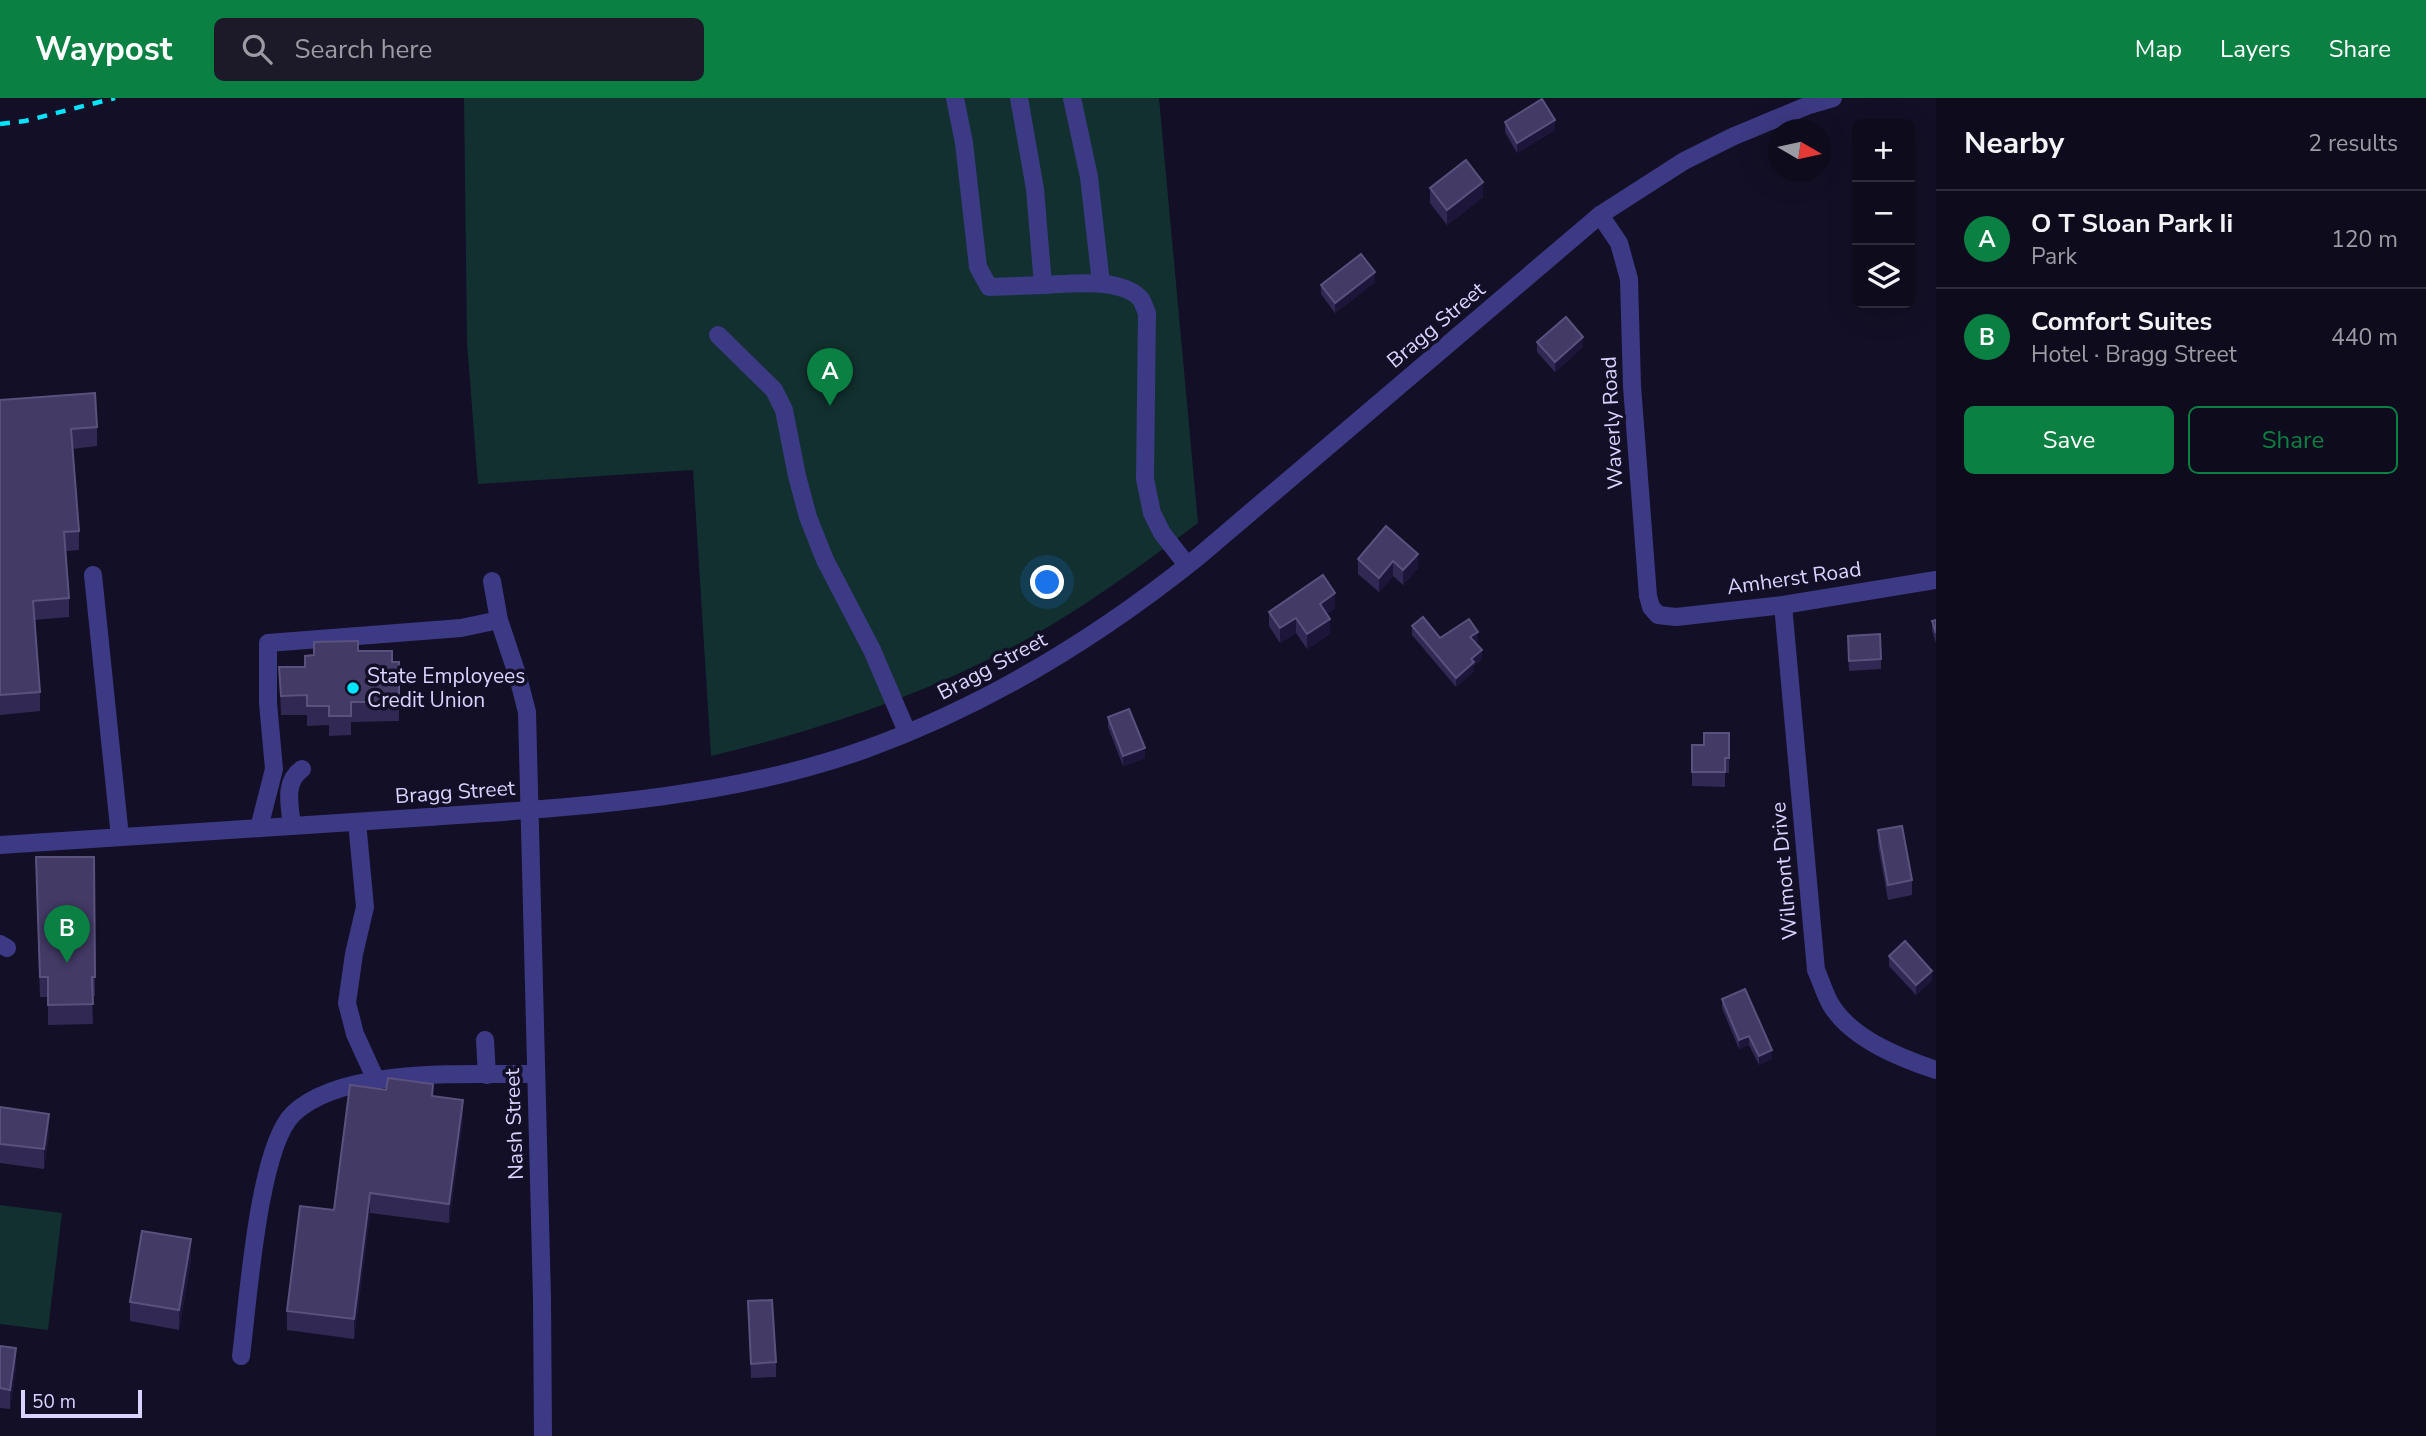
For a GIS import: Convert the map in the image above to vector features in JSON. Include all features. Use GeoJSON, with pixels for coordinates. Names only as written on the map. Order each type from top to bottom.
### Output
{"type":"FeatureCollection","features":[{"type":"Feature","properties":{"kind":"street"},"geometry":{"type":"LineString","coordinates":[[955,98],[964,144],[978,267],[989,287],[1101,283],[1124,289],[1140,298],[1147,313],[1145,479],[1152,513],[1162,533],[1188,565]]}},
{"type":"Feature","properties":{"kind":"street"},"geometry":{"type":"LineString","coordinates":[[1019,98],[1035,189],[1042,285]]}},
{"type":"Feature","properties":{"kind":"street"},"geometry":{"type":"LineString","coordinates":[[1072,98],[1090,177],[1101,283]]}},
{"type":"Feature","properties":{"kind":"street","name":"Bragg Street"},"geometry":{"type":"LineString","coordinates":[[0,845],[530,810],[667,796],[731,785],[864,750],[952,714],[1051,662],[1140,603],[1600,215],[1685,161],[1732,137],[1809,104],[1833,98]]}},
{"type":"Feature","properties":{"kind":"street","name":"Waverly Road"},"geometry":{"type":"LineString","coordinates":[[1600,215],[1619,243],[1629,279],[1632,386],[1648,596],[1651,607],[1658,615],[1676,617]]}},
{"type":"Feature","properties":{"kind":"street"},"geometry":{"type":"LineString","coordinates":[[718,335],[774,390],[785,410],[797,477],[808,517],[825,560],[872,650],[907,732]]}},
{"type":"Feature","properties":{"kind":"street"},"geometry":{"type":"LineString","coordinates":[[93,575],[120,837]]}},
{"type":"Feature","properties":{"kind":"street","name":"Amherst Road"},"geometry":{"type":"LineString","coordinates":[[1676,617],[1783,605],[1936,580]]}},
{"type":"Feature","properties":{"kind":"street","name":"Nash Street"},"geometry":{"type":"LineString","coordinates":[[492,581],[499,620],[527,712],[542,1298],[542,1436]]}},
{"type":"Feature","properties":{"kind":"street","name":"Wilmont Drive"},"geometry":{"type":"LineString","coordinates":[[1783,605],[1816,970],[1832,1006],[1859,1034],[1899,1058],[1936,1070]]}},
{"type":"Feature","properties":{"kind":"street"},"geometry":{"type":"LineString","coordinates":[[259,828],[274,769],[268,703],[268,643],[461,628],[499,620]]}},
{"type":"Feature","properties":{"kind":"street"},"geometry":{"type":"LineString","coordinates":[[274,769],[302,769],[290,782],[292,826]]}},
{"type":"Feature","properties":{"kind":"street"},"geometry":{"type":"LineString","coordinates":[[357,822],[365,907],[354,954],[347,1003],[355,1034],[376,1080]]}},
{"type":"Feature","properties":{"kind":"street"},"geometry":{"type":"LineString","coordinates":[[485,1040],[487,1075]]}},
{"type":"Feature","properties":{"kind":"street"},"geometry":{"type":"LineString","coordinates":[[241,1356],[263,1184],[282,1128],[292,1115],[319,1097],[349,1086],[392,1077],[535,1074]]}},
{"type":"Feature","properties":{"kind":"green space"},"geometry":{"type":"Polygon","coordinates":[[[464,98],[1159,98],[1198,523],[1072,612],[1013,647],[972,667],[844,719],[711,756],[693,470],[478,484],[467,342],[464,98]]]}},
{"type":"Feature","properties":{"kind":"green space"},"geometry":{"type":"Polygon","coordinates":[[[0,1205],[62,1213],[48,1330],[0,1324],[0,1205]]]}},
{"type":"Feature","properties":{"kind":"building"},"geometry":{"type":"Polygon","coordinates":[[[1542,99],[1555,120],[1517,143],[1505,122],[1542,99]]]}},
{"type":"Feature","properties":{"kind":"building"},"geometry":{"type":"Polygon","coordinates":[[[1466,160],[1483,182],[1447,210],[1430,188],[1466,160]]]}},
{"type":"Feature","properties":{"kind":"building"},"geometry":{"type":"Polygon","coordinates":[[[1361,254],[1375,272],[1335,303],[1321,285],[1361,254]]]}},
{"type":"Feature","properties":{"kind":"building"},"geometry":{"type":"Polygon","coordinates":[[[1566,317],[1583,337],[1555,362],[1537,342],[1566,317]]]}},
{"type":"Feature","properties":{"kind":"building"},"geometry":{"type":"Polygon","coordinates":[[[95,393],[97,427],[71,429],[79,531],[64,532],[69,598],[33,601],[40,692],[0,695],[0,400],[95,393]]]}},
{"type":"Feature","properties":{"kind":"building"},"geometry":{"type":"Polygon","coordinates":[[[1386,526],[1418,554],[1403,570],[1393,561],[1379,578],[1358,559],[1386,526]]]}},
{"type":"Feature","properties":{"kind":"building"},"geometry":{"type":"Polygon","coordinates":[[[1323,575],[1335,593],[1320,604],[1330,619],[1307,634],[1296,618],[1280,628],[1269,612],[1323,575]]]}},
{"type":"Feature","properties":{"kind":"building"},"geometry":{"type":"Polygon","coordinates":[[[1423,617],[1440,638],[1469,619],[1478,632],[1470,637],[1482,650],[1471,659],[1474,662],[1456,678],[1412,626],[1423,617]]]}},
{"type":"Feature","properties":{"kind":"building"},"geometry":{"type":"Polygon","coordinates":[[[1880,634],[1881,659],[1849,661],[1848,636],[1880,634]]]}},
{"type":"Feature","properties":{"kind":"building"},"geometry":{"type":"Polygon","coordinates":[[[358,641],[358,651],[392,651],[392,662],[399,662],[399,702],[351,702],[351,716],[329,716],[329,706],[307,706],[307,695],[281,696],[279,667],[305,667],[305,656],[314,655],[314,642],[358,641]]]}},
{"type":"Feature","properties":{"kind":"building"},"geometry":{"type":"Polygon","coordinates":[[[1129,709],[1145,748],[1123,756],[1108,717],[1129,709]]]}},
{"type":"Feature","properties":{"kind":"building"},"geometry":{"type":"Polygon","coordinates":[[[1704,733],[1729,733],[1729,758],[1725,758],[1725,772],[1692,772],[1692,745],[1704,745],[1704,733]]]}},
{"type":"Feature","properties":{"kind":"building"},"geometry":{"type":"Polygon","coordinates":[[[1902,826],[1912,880],[1888,885],[1878,830],[1902,826]]]}},
{"type":"Feature","properties":{"kind":"building"},"geometry":{"type":"Polygon","coordinates":[[[36,857],[94,857],[93,1004],[48,1005],[48,977],[40,977],[36,857]]]}},
{"type":"Feature","properties":{"kind":"building"},"geometry":{"type":"Polygon","coordinates":[[[1905,941],[1932,971],[1916,985],[1889,956],[1905,941]]]}},
{"type":"Feature","properties":{"kind":"building"},"geometry":{"type":"Polygon","coordinates":[[[1745,989],[1772,1050],[1759,1056],[1749,1036],[1739,1040],[1722,999],[1745,989]]]}},
{"type":"Feature","properties":{"kind":"building"},"geometry":{"type":"Polygon","coordinates":[[[388,1078],[433,1084],[432,1096],[463,1100],[449,1204],[370,1193],[354,1319],[287,1311],[300,1206],[334,1210],[350,1085],[386,1090],[388,1078]]]}},
{"type":"Feature","properties":{"kind":"building"},"geometry":{"type":"Polygon","coordinates":[[[0,1107],[49,1114],[44,1149],[0,1144],[0,1107]]]}},
{"type":"Feature","properties":{"kind":"building"},"geometry":{"type":"Polygon","coordinates":[[[142,1231],[191,1239],[179,1310],[130,1302],[142,1231]]]}},
{"type":"Feature","properties":{"kind":"building"},"geometry":{"type":"Polygon","coordinates":[[[772,1300],[776,1362],[751,1364],[748,1301],[772,1300]]]}},
{"type":"Feature","properties":{"kind":"building"},"geometry":{"type":"Polygon","coordinates":[[[0,1346],[16,1348],[10,1390],[0,1388],[0,1346]]]}},
{"type":"Feature","properties":{"kind":"railway"},"geometry":{"type":"LineString","coordinates":[[0,124],[25,121],[115,98]]}},
{"type":"Feature","properties":{"kind":"place","name":"O T Sloan Park Ii"},"geometry":{"type":"Point","coordinates":[830,406]}},
{"type":"Feature","properties":{"kind":"place","name":"State Employees Credit Union"},"geometry":{"type":"Point","coordinates":[353,688]}},
{"type":"Feature","properties":{"kind":"place","name":"Comfort Suites"},"geometry":{"type":"Point","coordinates":[67,963]}}]}
